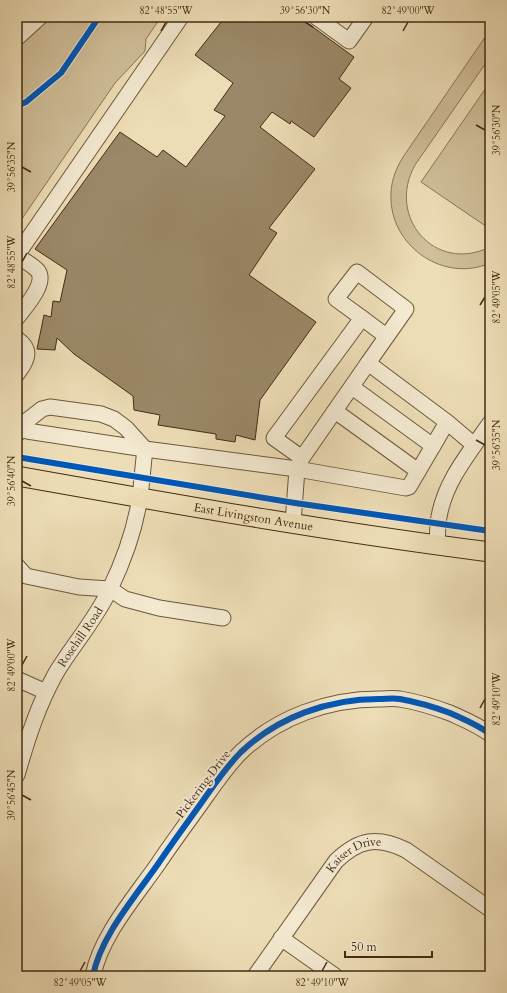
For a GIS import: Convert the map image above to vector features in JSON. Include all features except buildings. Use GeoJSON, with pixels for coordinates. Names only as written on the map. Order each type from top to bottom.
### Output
{"type":"FeatureCollection","features":[{"type":"Feature","properties":{"kind":"main road","name":"East Livingston Avenue"},"geometry":{"type":"LineString","coordinates":[[17,476],[293,523],[490,552]]}},
{"type":"Feature","properties":{"kind":"street"},"geometry":{"type":"LineString","coordinates":[[17,38],[40,17]]}},
{"type":"Feature","properties":{"kind":"street"},"geometry":{"type":"LineString","coordinates":[[17,318],[39,286],[41,278],[38,271],[17,255],[181,17]]}},
{"type":"Feature","properties":{"kind":"street"},"geometry":{"type":"LineString","coordinates":[[316,17],[349,41],[366,17]]}},
{"type":"Feature","properties":{"kind":"street"},"geometry":{"type":"LineString","coordinates":[[293,523],[300,464],[406,308],[357,272],[336,300],[386,336]]}},
{"type":"Feature","properties":{"kind":"street"},"geometry":{"type":"LineString","coordinates":[[300,464],[274,438],[362,318]]}},
{"type":"Feature","properties":{"kind":"street"},"geometry":{"type":"LineString","coordinates":[[17,339],[27,349],[27,357],[17,374]]}},
{"type":"Feature","properties":{"kind":"street"},"geometry":{"type":"LineString","coordinates":[[368,363],[447,422],[482,442]]}},
{"type":"Feature","properties":{"kind":"street"},"geometry":{"type":"LineString","coordinates":[[352,387],[433,446]]}},
{"type":"Feature","properties":{"kind":"street"},"geometry":{"type":"LineString","coordinates":[[145,449],[126,428],[114,419],[101,414],[50,406],[31,416],[24,423],[20,431],[145,449],[300,464],[403,488],[408,486],[447,422]]}},
{"type":"Feature","properties":{"kind":"street"},"geometry":{"type":"LineString","coordinates":[[335,411],[418,471]]}},
{"type":"Feature","properties":{"kind":"street"},"geometry":{"type":"LineString","coordinates":[[438,545],[439,518],[443,503],[456,472],[482,442],[490,422]]}},
{"type":"Feature","properties":{"kind":"street","name":"Rosehill Road"},"geometry":{"type":"LineString","coordinates":[[17,775],[32,727],[46,692],[68,654],[104,601],[132,534],[140,498],[145,449]]}},
{"type":"Feature","properties":{"kind":"street"},"geometry":{"type":"LineString","coordinates":[[17,566],[26,576],[79,587],[110,589],[125,599],[159,608],[223,618]]}},
{"type":"Feature","properties":{"kind":"street"},"geometry":{"type":"LineString","coordinates":[[17,679],[46,692]]}},
{"type":"Feature","properties":{"kind":"street","name":"Pickering Drive"},"geometry":{"type":"LineString","coordinates":[[93,976],[101,949],[110,933],[168,849],[219,778],[241,753],[267,731],[296,715],[330,704],[365,699],[399,699],[434,707],[460,718],[490,734]]}},
{"type":"Feature","properties":{"kind":"street","name":"Kaiser Drive"},"geometry":{"type":"LineString","coordinates":[[255,976],[336,861],[356,845],[382,841],[394,844],[406,850],[490,910]]}},
{"type":"Feature","properties":{"kind":"street"},"geometry":{"type":"LineString","coordinates":[[281,938],[335,976]]}},
{"type":"Feature","properties":{"kind":"shaded area"},"geometry":{"type":"Polygon","coordinates":[[[17,17],[161,17],[146,39],[145,51],[115,83],[17,226],[17,17]]]}},
{"type":"Feature","properties":{"kind":"shaded area"},"geometry":{"type":"Polygon","coordinates":[[[490,30],[490,57],[415,165],[408,185],[407,204],[411,221],[421,236],[434,247],[451,253],[470,253],[490,247],[490,263],[473,268],[456,268],[439,265],[424,257],[411,246],[401,233],[394,217],[391,200],[392,183],[395,172],[403,157],[490,30]]]}},
{"type":"Feature","properties":{"kind":"shaded area"},"geometry":{"type":"Polygon","coordinates":[[[490,82],[490,229],[421,182],[490,82]]]}},
{"type":"Feature","properties":{"kind":"cycle path"},"geometry":{"type":"LineString","coordinates":[[17,106],[26,102],[61,73],[99,17]]}},
{"type":"Feature","properties":{"kind":"cycle path"},"geometry":{"type":"LineString","coordinates":[[17,457],[295,503],[490,531]]}},
{"type":"Feature","properties":{"kind":"cycle path"},"geometry":{"type":"LineString","coordinates":[[93,976],[97,961],[111,932],[216,783],[241,752],[271,729],[305,712],[341,702],[400,699],[419,703],[450,713],[490,734]]}}]}
